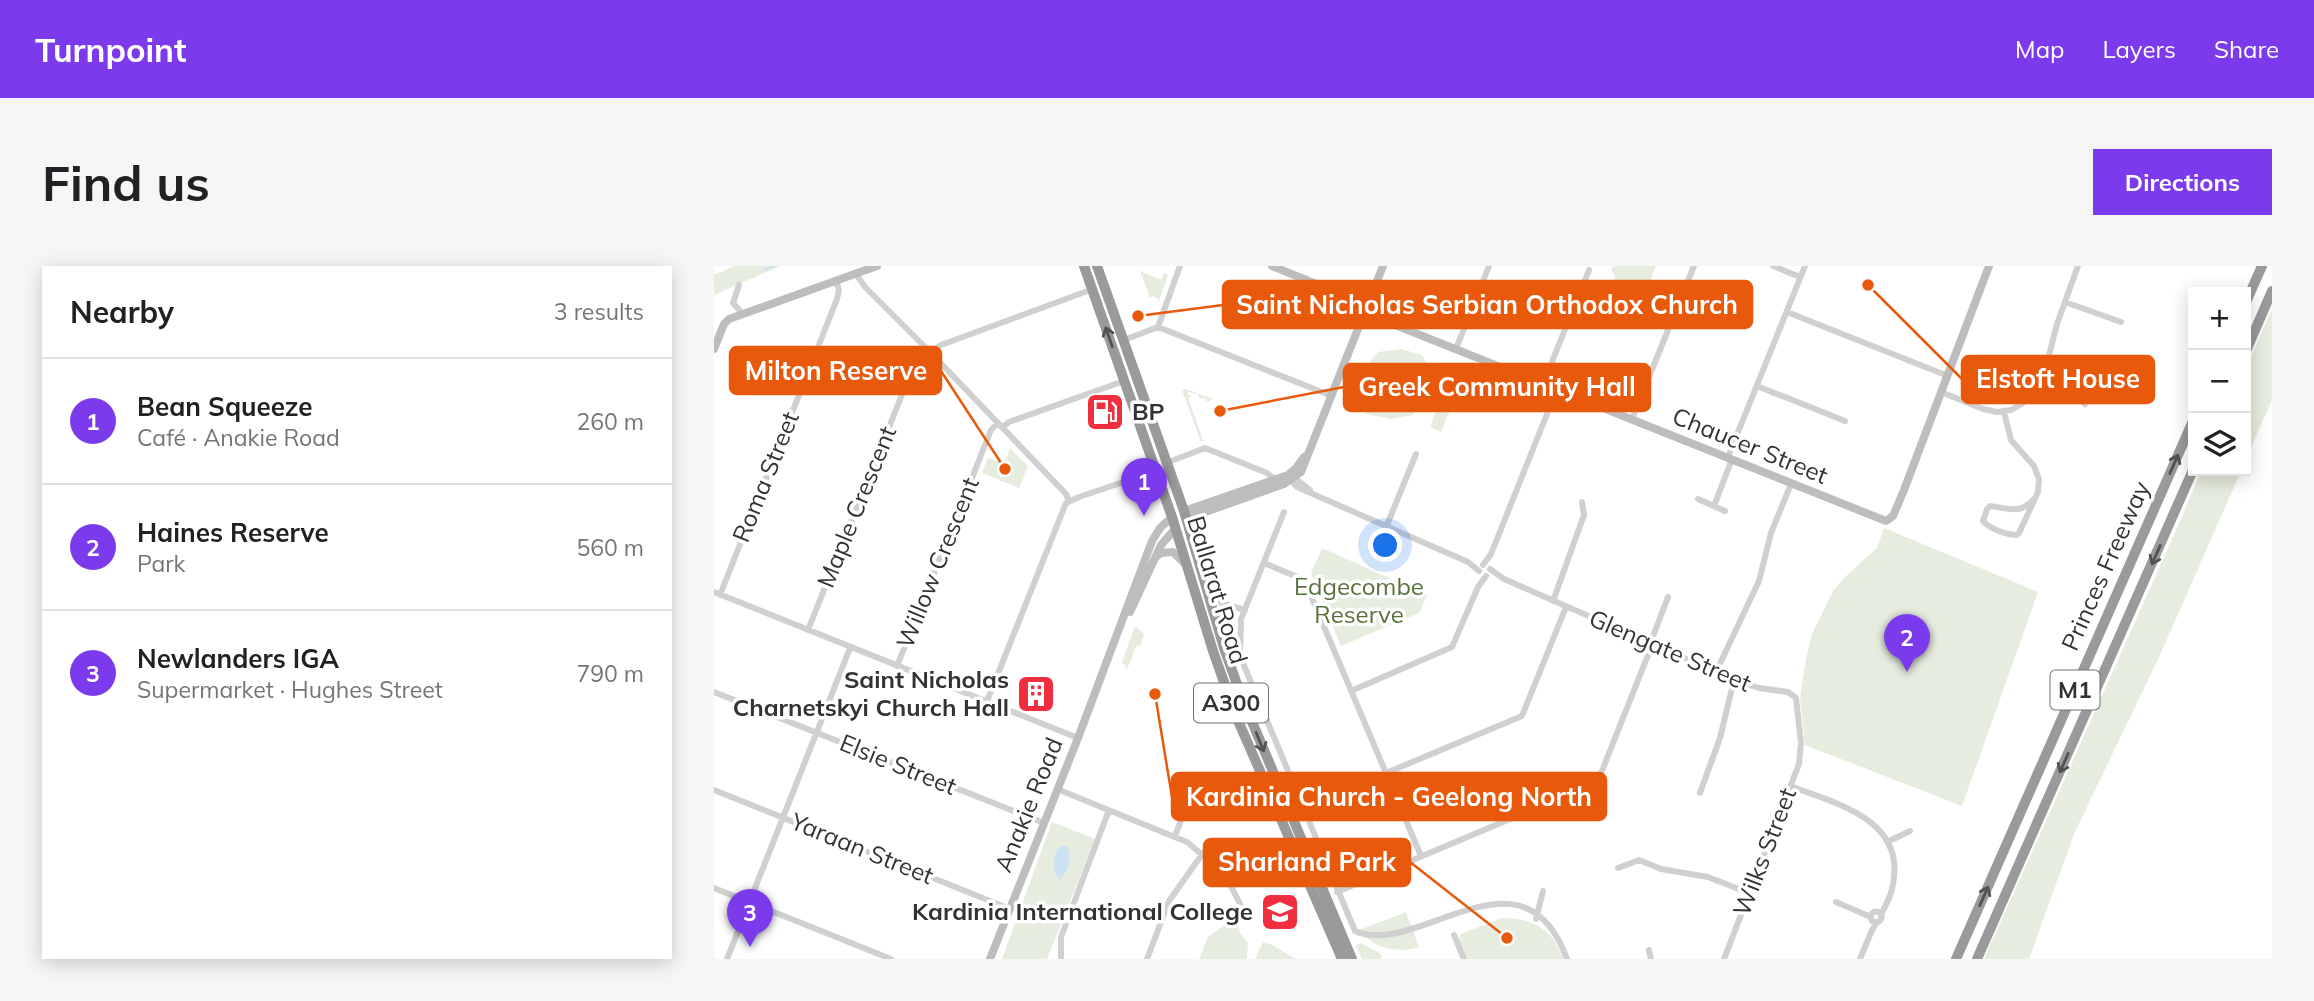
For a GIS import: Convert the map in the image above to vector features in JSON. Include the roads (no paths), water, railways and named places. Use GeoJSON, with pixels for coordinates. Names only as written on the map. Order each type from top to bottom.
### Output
{"type":"FeatureCollection","features":[{"type":"Feature","properties":{"kind":"highway","name":"Ballarat Road"},"geometry":{"type":"LineString","coordinates":[[1084,266],[1174,523],[1236,716],[1342,959]]}},
{"type":"Feature","properties":{"kind":"highway","name":"Ballarat Road"},"geometry":{"type":"LineString","coordinates":[[1097,266],[1185,515],[1224,648],[1242,698],[1352,959]]}},
{"type":"Feature","properties":{"kind":"highway"},"geometry":{"type":"LineString","coordinates":[[2251,291],[2262,266]]}},
{"type":"Feature","properties":{"kind":"highway"},"geometry":{"type":"LineString","coordinates":[[2246,350],[2272,291]]}},
{"type":"Feature","properties":{"kind":"highway","name":"Princes Freeway"},"geometry":{"type":"LineString","coordinates":[[1956,959],[2188,432]]}},
{"type":"Feature","properties":{"kind":"highway","name":"Princes Freeway"},"geometry":{"type":"LineString","coordinates":[[1977,959],[2190,476]]}},
{"type":"Feature","properties":{"kind":"highway","name":"Anakie Road"},"geometry":{"type":"LineString","coordinates":[[1174,523],[1185,515]]}},
{"type":"Feature","properties":{"kind":"street"},"geometry":{"type":"LineString","coordinates":[[714,349],[724,324],[729,319],[836,281],[852,272],[877,266]]}},
{"type":"Feature","properties":{"kind":"street"},"geometry":{"type":"LineString","coordinates":[[1158,327],[1180,266]]}},
{"type":"Feature","properties":{"kind":"street","name":"Chaucer Street"},"geometry":{"type":"LineString","coordinates":[[1272,266],[1455,349],[1887,521],[1893,516],[1899,502],[1941,392]]}},
{"type":"Feature","properties":{"kind":"street"},"geometry":{"type":"LineString","coordinates":[[1291,477],[1306,464],[1383,266]]}},
{"type":"Feature","properties":{"kind":"street"},"geometry":{"type":"LineString","coordinates":[[1455,349],[1489,266]]}},
{"type":"Feature","properties":{"kind":"street"},"geometry":{"type":"LineString","coordinates":[[1544,384],[1589,268],[1597,266]]}},
{"type":"Feature","properties":{"kind":"street"},"geometry":{"type":"LineString","coordinates":[[1632,419],[1694,266]]}},
{"type":"Feature","properties":{"kind":"street"},"geometry":{"type":"LineString","coordinates":[[1773,266],[1800,277]]}},
{"type":"Feature","properties":{"kind":"street"},"geometry":{"type":"LineString","coordinates":[[1714,506],[1757,386],[1805,266]]}},
{"type":"Feature","properties":{"kind":"street"},"geometry":{"type":"LineString","coordinates":[[1989,266],[1941,392],[1986,410],[2004,412],[2029,401],[2042,382],[2078,266]]}},
{"type":"Feature","properties":{"kind":"street"},"geometry":{"type":"LineString","coordinates":[[852,272],[1066,494],[1069,501]]}},
{"type":"Feature","properties":{"kind":"street","name":"Roma Street"},"geometry":{"type":"LineString","coordinates":[[717,593],[838,296],[836,281]]}},
{"type":"Feature","properties":{"kind":"street"},"geometry":{"type":"LineString","coordinates":[[739,285],[733,303],[743,314]]}},
{"type":"Feature","properties":{"kind":"street"},"geometry":{"type":"LineString","coordinates":[[928,350],[1093,289]]}},
{"type":"Feature","properties":{"kind":"street"},"geometry":{"type":"LineString","coordinates":[[2065,302],[2121,322]]}},
{"type":"Feature","properties":{"kind":"street"},"geometry":{"type":"LineString","coordinates":[[1787,312],[1948,376]]}},
{"type":"Feature","properties":{"kind":"street"},"geometry":{"type":"LineString","coordinates":[[1124,340],[1158,327],[1332,396]]}},
{"type":"Feature","properties":{"kind":"street","name":"Maple Crescent"},"geometry":{"type":"LineString","coordinates":[[808,630],[917,357],[928,350]]}},
{"type":"Feature","properties":{"kind":"street"},"geometry":{"type":"LineString","coordinates":[[1000,425],[1124,381]]}},
{"type":"Feature","properties":{"kind":"street"},"geometry":{"type":"LineString","coordinates":[[2042,382],[2073,394],[2085,404]]}},
{"type":"Feature","properties":{"kind":"street"},"geometry":{"type":"LineString","coordinates":[[1757,386],[1845,421]]}},
{"type":"Feature","properties":{"kind":"street"},"geometry":{"type":"LineString","coordinates":[[1351,691],[1452,647],[1557,389]]}},
{"type":"Feature","properties":{"kind":"street"},"geometry":{"type":"LineString","coordinates":[[2004,412],[2011,440],[2038,473],[2039,486],[2034,499],[2017,535],[1983,522],[1989,507],[2016,510],[2026,507],[2034,499]]}},
{"type":"Feature","properties":{"kind":"street","name":"Willow Crescent"},"geometry":{"type":"LineString","coordinates":[[897,666],[991,430],[1000,425]]}},
{"type":"Feature","properties":{"kind":"street"},"geometry":{"type":"LineString","coordinates":[[1166,463],[1205,448],[1267,473],[1276,480]]}},
{"type":"Feature","properties":{"kind":"street"},"geometry":{"type":"LineString","coordinates":[[1387,525],[1416,454]]}},
{"type":"Feature","properties":{"kind":"street"},"geometry":{"type":"LineString","coordinates":[[987,701],[1063,508],[1069,501],[1156,471]]}},
{"type":"Feature","properties":{"kind":"street","name":"Anakie Road"},"geometry":{"type":"LineString","coordinates":[[1185,515],[1276,480],[1291,477]]}},
{"type":"Feature","properties":{"kind":"street","name":"Anakie Road"},"geometry":{"type":"LineString","coordinates":[[1185,515],[1291,477]]}},
{"type":"Feature","properties":{"kind":"street","name":"Glengate Street"},"geometry":{"type":"LineString","coordinates":[[1291,477],[1311,491],[1734,680],[1759,688],[1788,692],[1796,698],[1801,743]]}},
{"type":"Feature","properties":{"kind":"street"},"geometry":{"type":"LineString","coordinates":[[1716,672],[1759,581],[1771,533],[1791,484]]}},
{"type":"Feature","properties":{"kind":"street"},"geometry":{"type":"LineString","coordinates":[[1698,499],[1725,511]]}},
{"type":"Feature","properties":{"kind":"street"},"geometry":{"type":"LineString","coordinates":[[1553,601],[1584,515],[1582,502]]}},
{"type":"Feature","properties":{"kind":"street","name":"Ballarat Road"},"geometry":{"type":"LineString","coordinates":[[1284,512],[1240,627],[1241,660],[1337,891],[1355,931],[1363,941]]}},
{"type":"Feature","properties":{"kind":"street","name":"Anakie Road"},"geometry":{"type":"LineString","coordinates":[[1121,627],[1174,523]]}},
{"type":"Feature","properties":{"kind":"street","name":"Anakie Road"},"geometry":{"type":"LineString","coordinates":[[990,959],[1078,738],[1152,541],[1160,528],[1174,523]]}},
{"type":"Feature","properties":{"kind":"street"},"geometry":{"type":"LineString","coordinates":[[1155,558],[1161,553],[1172,552],[1180,557],[1189,569]]}},
{"type":"Feature","properties":{"kind":"street"},"geometry":{"type":"LineString","coordinates":[[1264,563],[1303,579],[1306,584],[1422,856]]}},
{"type":"Feature","properties":{"kind":"street"},"geometry":{"type":"LineString","coordinates":[[1206,585],[1213,590],[1221,603],[1245,610]]}},
{"type":"Feature","properties":{"kind":"street"},"geometry":{"type":"LineString","coordinates":[[717,593],[1078,738]]}},
{"type":"Feature","properties":{"kind":"street"},"geometry":{"type":"LineString","coordinates":[[1337,891],[1598,780],[1668,597]]}},
{"type":"Feature","properties":{"kind":"street"},"geometry":{"type":"LineString","coordinates":[[1654,606],[1663,609]]}},
{"type":"Feature","properties":{"kind":"street"},"geometry":{"type":"LineString","coordinates":[[1386,774],[1522,716],[1566,607]]}},
{"type":"Feature","properties":{"kind":"street"},"geometry":{"type":"LineString","coordinates":[[727,959],[850,648]]}},
{"type":"Feature","properties":{"kind":"street"},"geometry":{"type":"LineString","coordinates":[[1700,793],[1720,738],[1734,680]]}},
{"type":"Feature","properties":{"kind":"street","name":"Elsie Street"},"geometry":{"type":"LineString","coordinates":[[714,692],[1044,822]]}},
{"type":"Feature","properties":{"kind":"street","name":"Wilks Street"},"geometry":{"type":"LineString","coordinates":[[1725,959],[1799,764],[1801,743]]}},
{"type":"Feature","properties":{"kind":"street"},"geometry":{"type":"LineString","coordinates":[[1175,835],[1194,786],[1199,780]]}},
{"type":"Feature","properties":{"kind":"street"},"geometry":{"type":"LineString","coordinates":[[1790,786],[1859,813],[1883,833],[1887,842],[1894,867],[1893,883],[1887,900],[1875,916],[1860,959]]}},
{"type":"Feature","properties":{"kind":"street"},"geometry":{"type":"LineString","coordinates":[[1057,789],[1175,835],[1203,853],[1226,878],[1244,912]]}},
{"type":"Feature","properties":{"kind":"street","name":"Yaraan Street"},"geometry":{"type":"LineString","coordinates":[[714,790],[1010,909]]}},
{"type":"Feature","properties":{"kind":"street"},"geometry":{"type":"LineString","coordinates":[[1061,957],[1061,937],[1109,810]]}},
{"type":"Feature","properties":{"kind":"street"},"geometry":{"type":"LineString","coordinates":[[1887,842],[1910,831]]}},
{"type":"Feature","properties":{"kind":"street"},"geometry":{"type":"LineString","coordinates":[[1147,959],[1169,901],[1203,853]]}},
{"type":"Feature","properties":{"kind":"street"},"geometry":{"type":"LineString","coordinates":[[1618,868],[1639,860],[1661,869],[1708,877],[1749,893]]}},
{"type":"Feature","properties":{"kind":"street"},"geometry":{"type":"LineString","coordinates":[[714,888],[891,959]]}},
{"type":"Feature","properties":{"kind":"street"},"geometry":{"type":"LineString","coordinates":[[1536,919],[1543,891]]}},
{"type":"Feature","properties":{"kind":"street"},"geometry":{"type":"LineString","coordinates":[[1836,902],[1875,916]]}},
{"type":"Feature","properties":{"kind":"street"},"geometry":{"type":"LineString","coordinates":[[1507,914],[1514,913],[1536,919],[1554,932],[1567,959]]}},
{"type":"Feature","properties":{"kind":"street"},"geometry":{"type":"LineString","coordinates":[[1464,959],[1451,936],[1465,930]]}},
{"type":"Feature","properties":{"kind":"street"},"geometry":{"type":"LineString","coordinates":[[1649,950],[1651,959]]}},
{"type":"Feature","properties":{"kind":"water"},"geometry":{"type":"Polygon","coordinates":[[[1061,846],[1067,846],[1069,860],[1060,880],[1053,863],[1061,846]]]}},
{"type":"Feature","properties":{"kind":"waterway"},"geometry":{"type":"LineString","coordinates":[[765,270],[774,266]]}},
{"type":"Feature","properties":{"kind":"place","name":"Elstoft House"},"geometry":{"type":"Point","coordinates":[1868,285]}},
{"type":"Feature","properties":{"kind":"place","name":"Saint Nicholas Serbian Orthodox Church"},"geometry":{"type":"Point","coordinates":[1138,316]}},
{"type":"Feature","properties":{"kind":"place","name":"Greek Community Hall"},"geometry":{"type":"Point","coordinates":[1220,411]}},
{"type":"Feature","properties":{"kind":"place","name":"BP"},"geometry":{"type":"Point","coordinates":[1105,412]}},
{"type":"Feature","properties":{"kind":"place","name":"Milton Reserve"},"geometry":{"type":"Point","coordinates":[1005,469]}},
{"type":"Feature","properties":{"kind":"place","name":"Bean Squeeze"},"geometry":{"type":"Point","coordinates":[1144,516]}},
{"type":"Feature","properties":{"kind":"place","name":"Haines Reserve"},"geometry":{"type":"Point","coordinates":[1907,672]}},
{"type":"Feature","properties":{"kind":"place","name":"Saint Nicholas Charnetskyi Church Hall"},"geometry":{"type":"Point","coordinates":[1036,694]}},
{"type":"Feature","properties":{"kind":"place","name":"Kardinia Church - Geelong North"},"geometry":{"type":"Point","coordinates":[1155,694]}},
{"type":"Feature","properties":{"kind":"place","name":"Kardinia International College"},"geometry":{"type":"Point","coordinates":[1280,912]}},
{"type":"Feature","properties":{"kind":"place","name":"Sharland Park"},"geometry":{"type":"Point","coordinates":[1507,938]}},
{"type":"Feature","properties":{"kind":"place","name":"Newlanders IGA"},"geometry":{"type":"Point","coordinates":[750,947]}},
{"type":"Feature","properties":{"kind":"park label","name":"Edgecombe Reserve"},"geometry":{"type":"Point","coordinates":[1359,601]}}]}
